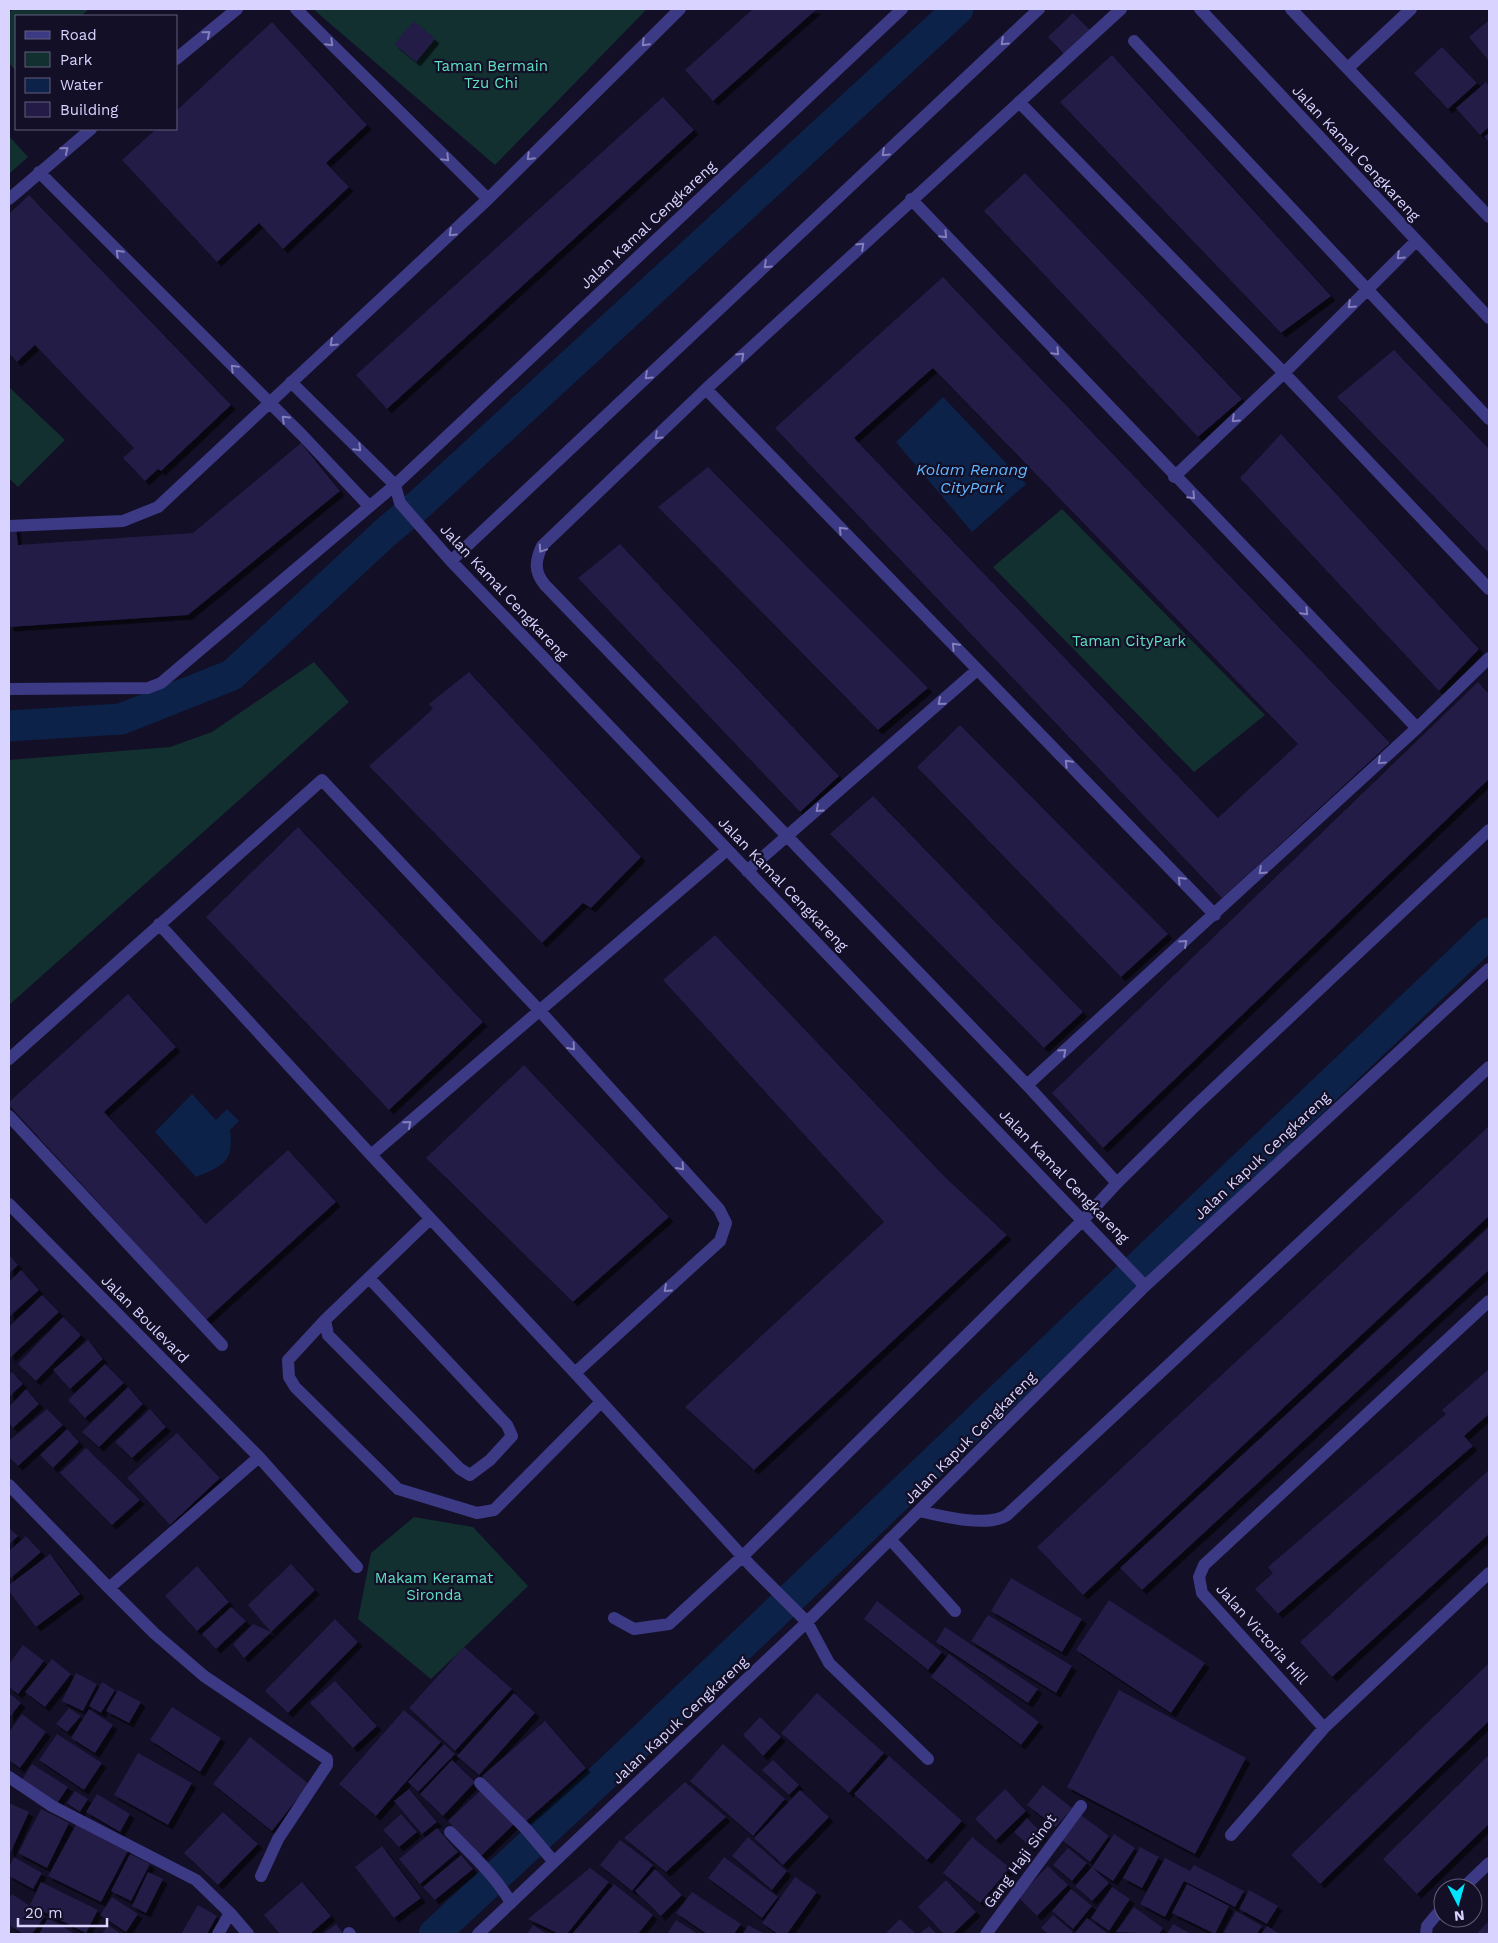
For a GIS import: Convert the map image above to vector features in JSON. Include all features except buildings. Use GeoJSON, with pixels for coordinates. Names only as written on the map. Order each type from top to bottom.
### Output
{"type":"FeatureCollection","features":[{"type":"Feature","properties":{"kind":"street"},"geometry":{"type":"LineString","coordinates":[[178,57],[237,9]]}},
{"type":"Feature","properties":{"kind":"street"},"geometry":{"type":"LineString","coordinates":[[296,9],[488,199]]}},
{"type":"Feature","properties":{"kind":"street"},"geometry":{"type":"LineString","coordinates":[[9,526],[123,521],[158,507],[488,199],[680,9]]}},
{"type":"Feature","properties":{"kind":"street","name":"Jalan Kamal Cengkareng"},"geometry":{"type":"LineString","coordinates":[[9,689],[148,688],[161,683],[395,485],[902,9]]}},
{"type":"Feature","properties":{"kind":"street"},"geometry":{"type":"LineString","coordinates":[[451,561],[1039,9]]}},
{"type":"Feature","properties":{"kind":"street"},"geometry":{"type":"LineString","coordinates":[[1117,1183],[1027,1085],[789,836],[538,578],[535,568],[537,556],[542,546],[911,199],[1121,9]]}},
{"type":"Feature","properties":{"kind":"street","name":"Jalan Kamal Cengkareng"},"geometry":{"type":"LineString","coordinates":[[1200,9],[1489,318]]}},
{"type":"Feature","properties":{"kind":"street"},"geometry":{"type":"LineString","coordinates":[[1291,9],[1489,217]]}},
{"type":"Feature","properties":{"kind":"street"},"geometry":{"type":"LineString","coordinates":[[1348,68],[1411,9]]}},
{"type":"Feature","properties":{"kind":"street"},"geometry":{"type":"LineString","coordinates":[[1134,41],[1489,419]]}},
{"type":"Feature","properties":{"kind":"street"},"geometry":{"type":"LineString","coordinates":[[1019,102],[1284,373],[1489,589]]}},
{"type":"Feature","properties":{"kind":"street"},"geometry":{"type":"LineString","coordinates":[[9,199],[90,130]]}},
{"type":"Feature","properties":{"kind":"street"},"geometry":{"type":"LineString","coordinates":[[39,172],[369,506],[403,507]]}},
{"type":"Feature","properties":{"kind":"street"},"geometry":{"type":"LineString","coordinates":[[911,199],[1174,477],[1417,728]]}},
{"type":"Feature","properties":{"kind":"street"},"geometry":{"type":"LineString","coordinates":[[1174,477],[1284,373],[1416,241]]}},
{"type":"Feature","properties":{"kind":"street"},"geometry":{"type":"LineString","coordinates":[[291,382],[395,485]]}},
{"type":"Feature","properties":{"kind":"street"},"geometry":{"type":"LineString","coordinates":[[706,390],[1215,915]]}},
{"type":"Feature","properties":{"kind":"street","name":"Jalan Kamal Cengkareng"},"geometry":{"type":"LineString","coordinates":[[395,485],[403,507],[451,561],[747,871],[1084,1219],[1143,1283]]}},
{"type":"Feature","properties":{"kind":"street"},"geometry":{"type":"LineString","coordinates":[[1027,1085],[1215,915],[1417,728],[1489,658]]}},
{"type":"Feature","properties":{"kind":"street"},"geometry":{"type":"LineString","coordinates":[[747,871],[977,670]]}},
{"type":"Feature","properties":{"kind":"street"},"geometry":{"type":"LineString","coordinates":[[9,1059],[322,780],[539,1010],[719,1209],[726,1224],[720,1241],[575,1373]]}},
{"type":"Feature","properties":{"kind":"street"},"geometry":{"type":"LineString","coordinates":[[614,1618],[634,1629],[669,1624],[743,1556],[1084,1219],[1117,1183],[1192,1109],[1489,830]]}},
{"type":"Feature","properties":{"kind":"street"},"geometry":{"type":"LineString","coordinates":[[371,1155],[727,850]]}},
{"type":"Feature","properties":{"kind":"street"},"geometry":{"type":"LineString","coordinates":[[159,924],[765,1580],[804,1619],[829,1663],[928,1759]]}},
{"type":"Feature","properties":{"kind":"street","name":"Jalan Kapuk Cengkareng"},"geometry":{"type":"LineString","coordinates":[[478,1934],[508,1897],[551,1859],[890,1540],[1143,1283],[1489,968]]}},
{"type":"Feature","properties":{"kind":"street"},"geometry":{"type":"LineString","coordinates":[[919,1511],[983,1521],[1000,1520],[1007,1515],[1489,1067]]}},
{"type":"Feature","properties":{"kind":"street"},"geometry":{"type":"LineString","coordinates":[[9,1116],[222,1346]]}},
{"type":"Feature","properties":{"kind":"street","name":"Jalan Boulevard"},"geometry":{"type":"LineString","coordinates":[[9,1204],[259,1457],[357,1568]]}},
{"type":"Feature","properties":{"kind":"street"},"geometry":{"type":"LineString","coordinates":[[430,1219],[325,1320],[288,1360],[289,1377],[295,1387],[398,1489],[477,1513],[494,1510],[601,1402]]}},
{"type":"Feature","properties":{"kind":"street"},"geometry":{"type":"LineString","coordinates":[[325,1320],[328,1335],[460,1469],[470,1475],[490,1460],[512,1436],[507,1425],[369,1278]]}},
{"type":"Feature","properties":{"kind":"street","name":"Jalan Victoria Hill"},"geometry":{"type":"LineString","coordinates":[[1324,1728],[1202,1593],[1199,1576],[1204,1565],[1489,1301]]}},
{"type":"Feature","properties":{"kind":"street"},"geometry":{"type":"LineString","coordinates":[[109,1588],[259,1457]]}},
{"type":"Feature","properties":{"kind":"street"},"geometry":{"type":"LineString","coordinates":[[9,1485],[154,1633],[204,1676],[326,1759],[327,1765],[278,1839],[261,1876]]}},
{"type":"Feature","properties":{"kind":"street"},"geometry":{"type":"LineString","coordinates":[[890,1540],[955,1611]]}},
{"type":"Feature","properties":{"kind":"street"},"geometry":{"type":"LineString","coordinates":[[1231,1836],[1324,1728],[1489,1573]]}},
{"type":"Feature","properties":{"kind":"street"},"geometry":{"type":"LineString","coordinates":[[9,1777],[52,1806],[196,1880],[230,1912],[248,1934]]}},
{"type":"Feature","properties":{"kind":"street"},"geometry":{"type":"LineString","coordinates":[[480,1783],[526,1829],[551,1859]]}},
{"type":"Feature","properties":{"kind":"street","name":"Gang Haji Sinot"},"geometry":{"type":"LineString","coordinates":[[986,1934],[1081,1806]]}},
{"type":"Feature","properties":{"kind":"street"},"geometry":{"type":"LineString","coordinates":[[450,1832],[480,1863],[508,1897]]}},
{"type":"Feature","properties":{"kind":"street"},"geometry":{"type":"LineString","coordinates":[[1473,1878],[1489,1863]]}},
{"type":"Feature","properties":{"kind":"street"},"geometry":{"type":"LineString","coordinates":[[218,1934],[230,1912]]}},
{"type":"Feature","properties":{"kind":"street"},"geometry":{"type":"LineString","coordinates":[[1426,1934],[1427,1926],[1433,1918]]}},
{"type":"Feature","properties":{"kind":"green space"},"geometry":{"type":"Polygon","coordinates":[[[13,9],[89,9],[82,15],[15,15],[15,70],[9,63],[9,13],[13,9]]]}},
{"type":"Feature","properties":{"kind":"green space","name":"Taman Bermain Tzu Chi"},"geometry":{"type":"Polygon","coordinates":[[[313,9],[643,9],[645,11],[495,165],[313,9]]]}},
{"type":"Feature","properties":{"kind":"green space"},"geometry":{"type":"Polygon","coordinates":[[[9,136],[28,157],[9,174],[9,136]]]}},
{"type":"Feature","properties":{"kind":"green space"},"geometry":{"type":"Polygon","coordinates":[[[9,387],[65,440],[18,487],[9,478],[9,387]]]}},
{"type":"Feature","properties":{"kind":"green space","name":"Taman CityPark"},"geometry":{"type":"Polygon","coordinates":[[[1062,509],[1265,715],[1194,772],[993,567],[1062,509]]]}},
{"type":"Feature","properties":{"kind":"green space"},"geometry":{"type":"Polygon","coordinates":[[[314,662],[349,702],[9,1005],[9,760],[170,747],[212,732],[314,662]]]}},
{"type":"Feature","properties":{"kind":"green space","name":"Makam Keramat Sironda"},"geometry":{"type":"Polygon","coordinates":[[[414,1517],[473,1527],[528,1586],[431,1679],[358,1619],[371,1553],[414,1517]]]}},
{"type":"Feature","properties":{"kind":"water","name":"Kolam Renang CityPark"},"geometry":{"type":"Polygon","coordinates":[[[943,397],[1026,484],[972,532],[896,442],[943,397]]]}},
{"type":"Feature","properties":{"kind":"water"},"geometry":{"type":"Polygon","coordinates":[[[192,1094],[216,1120],[227,1109],[239,1121],[230,1130],[230,1149],[225,1161],[214,1169],[196,1177],[155,1132],[192,1094]]]}},
{"type":"Feature","properties":{"kind":"waterway"},"geometry":{"type":"LineString","coordinates":[[9,726],[121,719],[232,675],[958,9]]}},
{"type":"Feature","properties":{"kind":"waterway"},"geometry":{"type":"LineString","coordinates":[[434,1934],[604,1776],[1489,933]]}}]}
